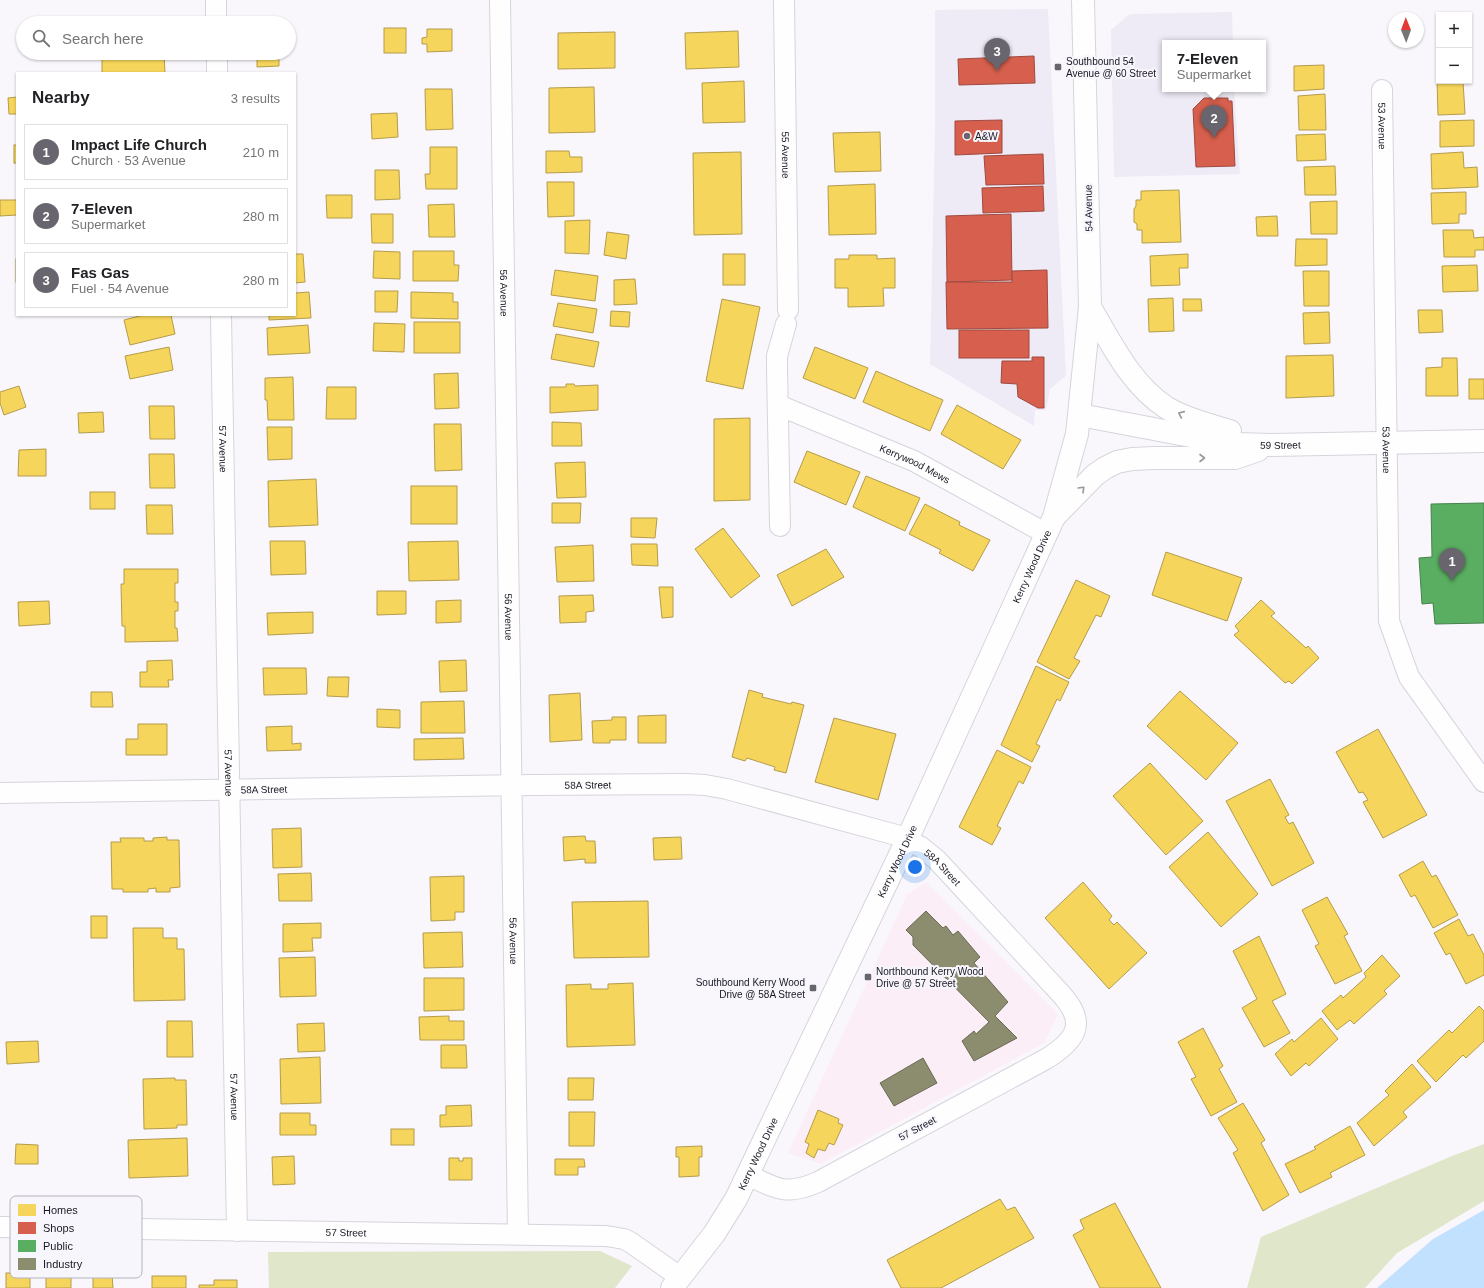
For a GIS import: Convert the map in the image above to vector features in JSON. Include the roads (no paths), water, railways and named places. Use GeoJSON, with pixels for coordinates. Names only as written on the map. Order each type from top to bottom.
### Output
{"type":"FeatureCollection","features":[{"type":"Feature","properties":{"kind":"street"},"geometry":{"type":"LineString","coordinates":[[216,0],[216,16]]}},
{"type":"Feature","properties":{"kind":"street","name":"56 Avenue"},"geometry":{"type":"LineString","coordinates":[[500,0],[518,1234]]}},
{"type":"Feature","properties":{"kind":"street","name":"55 Avenue"},"geometry":{"type":"LineString","coordinates":[[778,405],[777,356],[787,317],[784,0]]}},
{"type":"Feature","properties":{"kind":"street","name":"54 Avenue"},"geometry":{"type":"LineString","coordinates":[[1080,415],[1090,307],[1083,0]]}},
{"type":"Feature","properties":{"kind":"street"},"geometry":{"type":"LineString","coordinates":[[217,60],[217,72]]}},
{"type":"Feature","properties":{"kind":"street","name":"53 Avenue"},"geometry":{"type":"LineString","coordinates":[[1382,90],[1384,301],[1388,442],[1389,621],[1409,677],[1484,782]]}},
{"type":"Feature","properties":{"kind":"street"},"geometry":{"type":"LineString","coordinates":[[1090,307],[1133,376],[1148,394],[1167,408],[1183,416],[1271,445]]}},
{"type":"Feature","properties":{"kind":"street","name":"57 Avenue"},"geometry":{"type":"LineString","coordinates":[[221,316],[228,790],[237,1231]]}},
{"type":"Feature","properties":{"kind":"street"},"geometry":{"type":"LineString","coordinates":[[778,405],[780,526]]}},
{"type":"Feature","properties":{"kind":"street","name":"Kerrywood Mews"},"geometry":{"type":"LineString","coordinates":[[778,405],[914,461],[1050,525]]}},
{"type":"Feature","properties":{"kind":"street","name":"59 Street"},"geometry":{"type":"LineString","coordinates":[[1080,415],[1238,444],[1271,445],[1484,441]]}},
{"type":"Feature","properties":{"kind":"street","name":"Kerry Wood Drive"},"geometry":{"type":"LineString","coordinates":[[676,1282],[722,1224],[748,1175],[907,840],[1050,525],[1074,448],[1080,415]]}},
{"type":"Feature","properties":{"kind":"street"},"geometry":{"type":"LineString","coordinates":[[1050,525],[1095,475],[1118,462],[1132,459],[1155,458],[1235,458],[1271,445]]}},
{"type":"Feature","properties":{"kind":"street","name":"58A Street"},"geometry":{"type":"LineString","coordinates":[[0,793],[512,785],[705,785],[727,789],[878,829],[900,836],[921,847],[937,860],[1069,1003],[1076,1022],[1076,1031]]}},
{"type":"Feature","properties":{"kind":"street","name":"57 Street"},"geometry":{"type":"LineString","coordinates":[[748,1175],[775,1188],[787,1190],[807,1187],[1046,1059],[1066,1045],[1076,1031]]}},
{"type":"Feature","properties":{"kind":"street","name":"57 Street"},"geometry":{"type":"LineString","coordinates":[[0,1227],[10,1227]]}},
{"type":"Feature","properties":{"kind":"street","name":"57 Street"},"geometry":{"type":"LineString","coordinates":[[142,1229],[606,1236],[624,1239],[676,1282]]}},
{"type":"Feature","properties":{"kind":"water"},"geometry":{"type":"Polygon","coordinates":[[[1484,1210],[1484,1288],[1377,1288],[1433,1239],[1484,1210]]]}},
{"type":"Feature","properties":{"kind":"place","name":"Southbound 54 Avenue @ 60 Street"},"geometry":{"type":"Point","coordinates":[1058,67]}},
{"type":"Feature","properties":{"kind":"place","name":"Fas Gas"},"geometry":{"type":"Point","coordinates":[997,71]}},
{"type":"Feature","properties":{"kind":"place","name":"A&W"},"geometry":{"type":"Point","coordinates":[967,136]}},
{"type":"Feature","properties":{"kind":"place","name":"7-Eleven"},"geometry":{"type":"Point","coordinates":[1214,138]}},
{"type":"Feature","properties":{"kind":"place","name":"Impact Life Church"},"geometry":{"type":"Point","coordinates":[1452,581]}},
{"type":"Feature","properties":{"kind":"place","name":"Northbound Kerry Wood Drive @ 57 Street"},"geometry":{"type":"Point","coordinates":[868,977]}},
{"type":"Feature","properties":{"kind":"place","name":"Southbound Kerry Wood Drive @ 58A Street"},"geometry":{"type":"Point","coordinates":[813,988]}}]}
